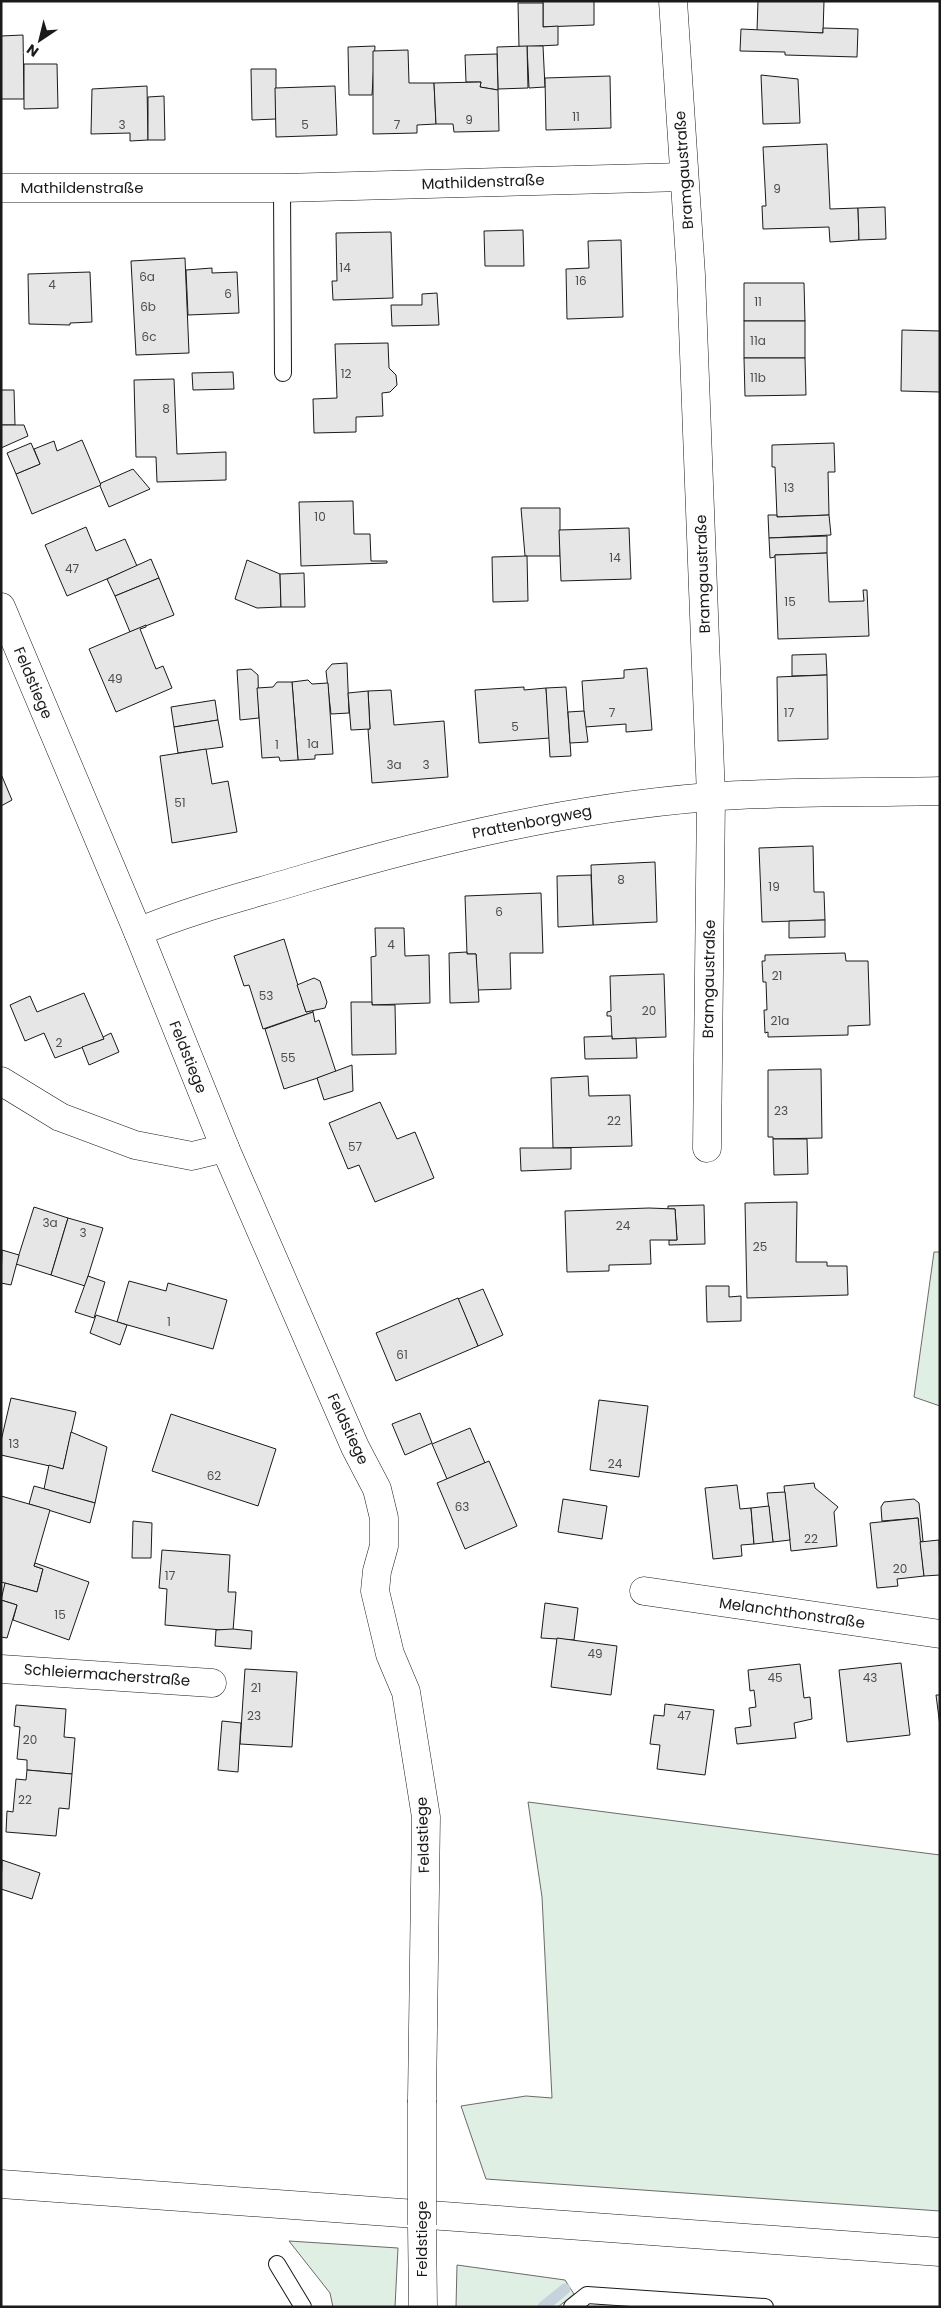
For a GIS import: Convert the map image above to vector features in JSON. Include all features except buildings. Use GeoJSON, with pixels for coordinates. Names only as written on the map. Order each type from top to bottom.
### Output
{"type":"FeatureCollection","features":[{"type":"Feature","properties":{"kind":"street","name":"Bramgaustraße"},"geometry":{"type":"LineString","coordinates":[[673,1],[691,275],[711,797],[707,1148]]}},
{"type":"Feature","properties":{"kind":"street","name":"Mathildenstraße"},"geometry":{"type":"LineString","coordinates":[[1,188],[282,188],[684,176]]}},
{"type":"Feature","properties":{"kind":"street","name":"Feldstiege"},"geometry":{"type":"LineString","coordinates":[[1,607],[138,932],[225,1148],[355,1447],[377,1489],[384,1518],[384,1546],[377,1571],[375,1591],[390,1654],[406,1692],[426,1817],[422,2100],[423,2307]]}},
{"type":"Feature","properties":{"kind":"street","name":"Prattenborgweg"},"geometry":{"type":"LineString","coordinates":[[138,932],[175,916],[383,856],[496,828],[612,807],[711,797],[940,791]]}},
{"type":"Feature","properties":{"kind":"street"},"geometry":{"type":"LineString","coordinates":[[1,1081],[60,1117],[135,1145],[192,1156],[225,1148]]}},
{"type":"Feature","properties":{"kind":"street","name":"Melanchthonstraße"},"geometry":{"type":"LineString","coordinates":[[644,1591],[940,1634]]}},
{"type":"Feature","properties":{"kind":"street","name":"Schleiermacherstraße"},"geometry":{"type":"LineString","coordinates":[[1,1669],[212,1683]]}},
{"type":"Feature","properties":{"kind":"street"},"geometry":{"type":"LineString","coordinates":[[1,2184],[940,2252]]}},
{"type":"Feature","properties":{"kind":"lane"},"geometry":{"type":"LineString","coordinates":[[282,188],[283,373]]}},
{"type":"Feature","properties":{"kind":"lane"},"geometry":{"type":"LineString","coordinates":[[277,2264],[303,2307]]}},
{"type":"Feature","properties":{"kind":"lane"},"geometry":{"type":"LineString","coordinates":[[572,2307],[587,2295],[765,2307]]}},
{"type":"Feature","properties":{"kind":"green space"},"geometry":{"type":"Polygon","coordinates":[[[934,1252],[940,1252],[940,1406],[914,1397],[934,1252]]]}},
{"type":"Feature","properties":{"kind":"green space"},"geometry":{"type":"Polygon","coordinates":[[[528,1802],[940,1855],[940,2211],[486,2179],[461,2106],[526,2096],[552,2098],[542,1897],[528,1802]]]}},
{"type":"Feature","properties":{"kind":"green space"},"geometry":{"type":"Polygon","coordinates":[[[289,2241],[398,2248],[395,2307],[333,2307],[330,2293],[289,2241]]]}},
{"type":"Feature","properties":{"kind":"green space"},"geometry":{"type":"Polygon","coordinates":[[[457,2265],[565,2280],[574,2294],[558,2307],[456,2307],[457,2265]]]}},
{"type":"Feature","properties":{"kind":"waterway"},"geometry":{"type":"LineString","coordinates":[[543,2307],[565,2289]]}}]}
